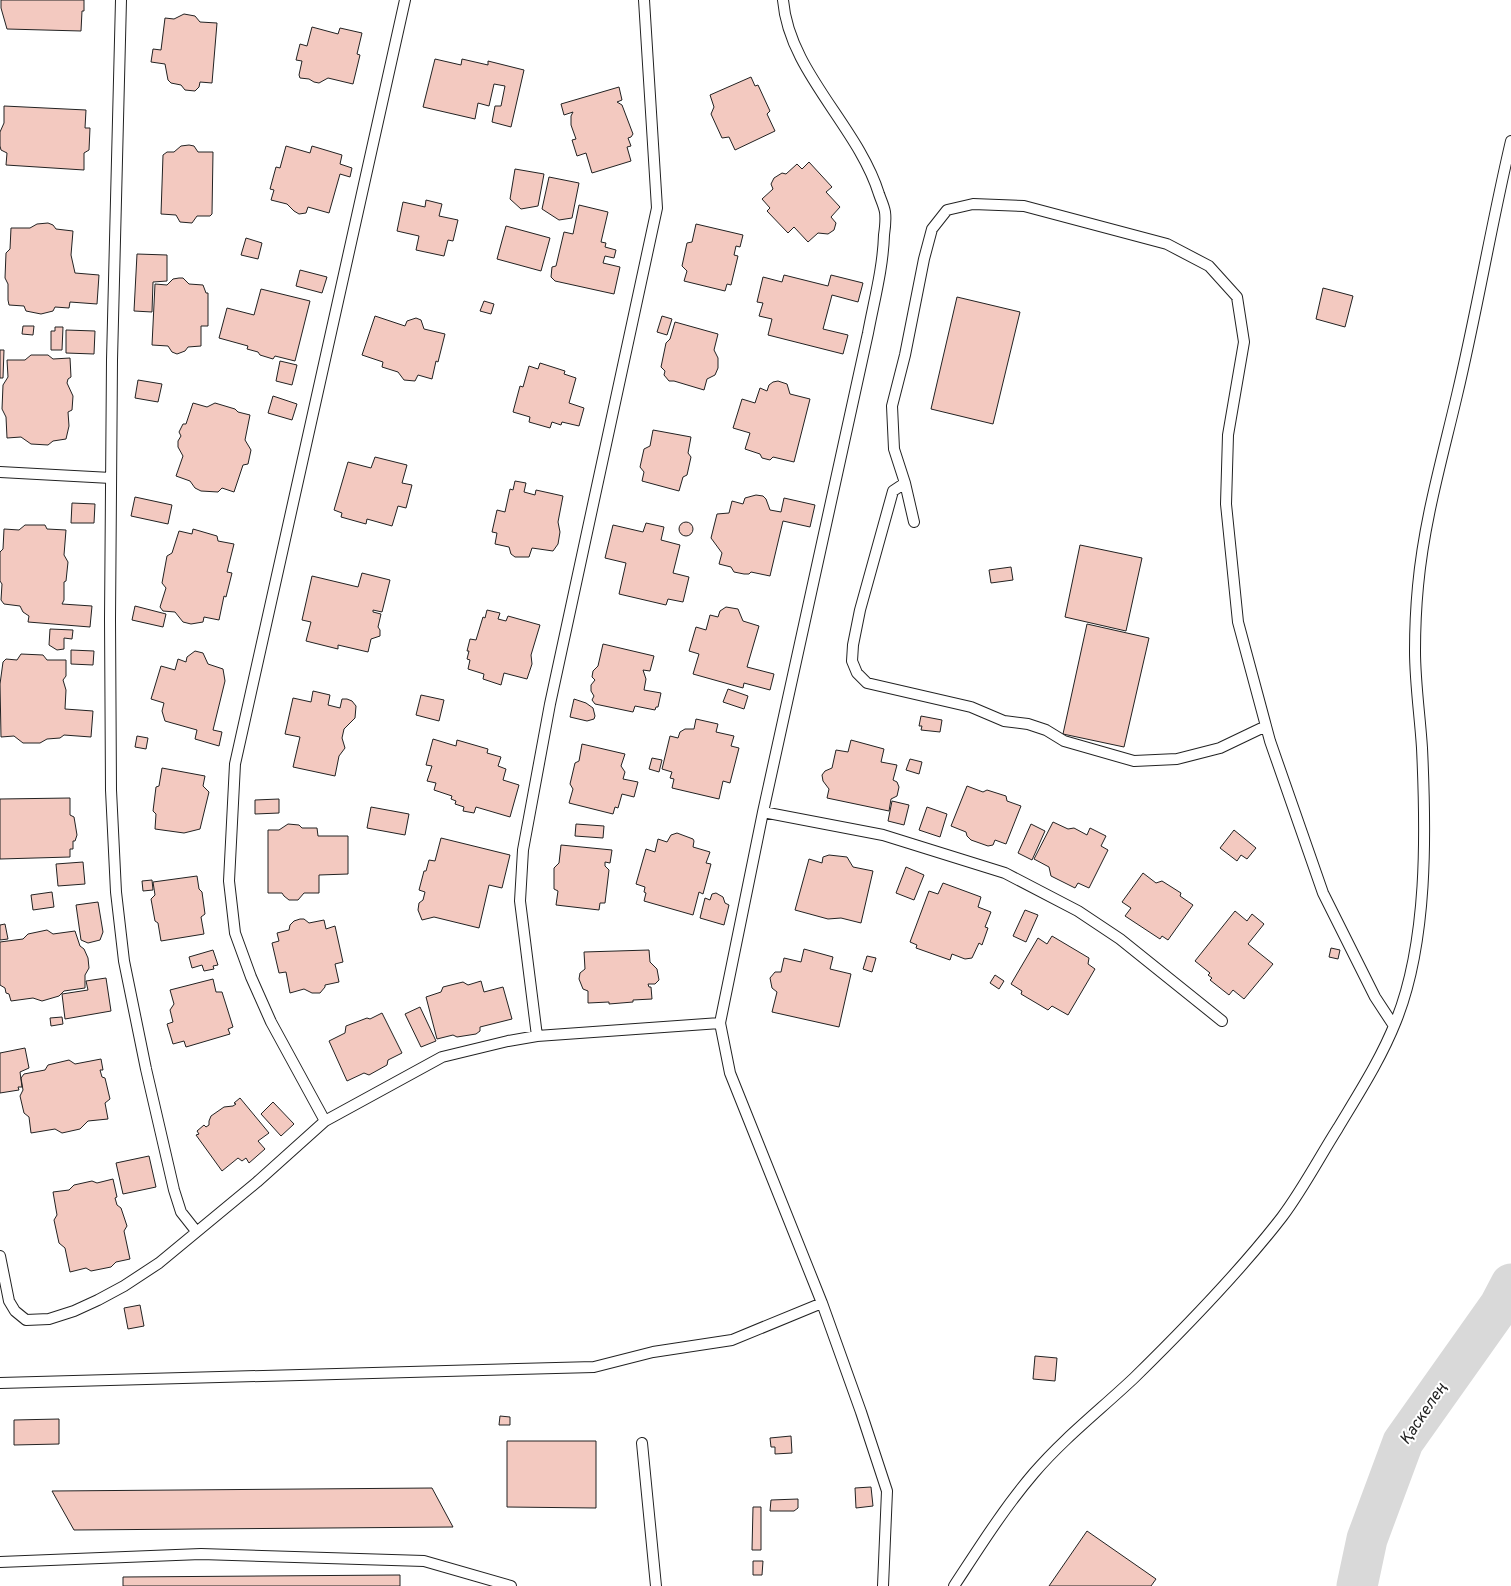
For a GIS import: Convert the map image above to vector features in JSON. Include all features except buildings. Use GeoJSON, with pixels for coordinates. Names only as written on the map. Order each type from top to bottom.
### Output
{"type":"FeatureCollection","features":[{"type":"Feature","properties":{"kind":"lane"},"geometry":{"type":"LineString","coordinates":[[121,0],[111,478],[111,790],[116,892],[124,961],[146,1069],[172,1181],[181,1212],[196,1231]]}},
{"type":"Feature","properties":{"kind":"lane"},"geometry":{"type":"LineString","coordinates":[[325,1121],[271,1022],[251,977],[235,933],[229,881],[235,764],[404,0]]}},
{"type":"Feature","properties":{"kind":"lane"},"geometry":{"type":"LineString","coordinates":[[537,1036],[520,900],[523,850],[550,704],[657,208],[644,0]]}},
{"type":"Feature","properties":{"kind":"lane"},"geometry":{"type":"LineString","coordinates":[[784,0],[784,11],[793,39],[812,78],[855,140],[875,180],[885,213],[883,255],[870,323],[763,812],[720,1022],[730,1073],[822,1303],[861,1412],[886,1491],[884,1586]]}},
{"type":"Feature","properties":{"kind":"lane"},"geometry":{"type":"LineString","coordinates":[[954,1586],[1004,1512],[1032,1475],[1070,1435],[1173,1339],[1226,1283],[1282,1217],[1308,1179],[1374,1068],[1394,1026],[1410,976],[1421,913],[1424,835],[1415,651],[1418,585],[1428,516],[1458,393],[1498,194],[1511,142]]}},
{"type":"Feature","properties":{"kind":"lane"},"geometry":{"type":"LineString","coordinates":[[914,522],[905,483],[894,449],[892,406],[932,229],[947,210],[973,204],[1024,206],[1167,244],[1209,266],[1237,297],[1244,342],[1228,435],[1226,504],[1238,622],[1266,726],[1323,893],[1375,998],[1394,1026]]}},
{"type":"Feature","properties":{"kind":"lane"},"geometry":{"type":"LineString","coordinates":[[0,472],[111,478]]}},
{"type":"Feature","properties":{"kind":"lane"},"geometry":{"type":"LineString","coordinates":[[905,483],[893,491],[860,610],[853,644],[852,661],[857,673],[867,683],[971,708],[1004,721],[1028,724],[1046,730],[1064,741],[1134,761],[1177,759],[1220,748],[1266,726]]}},
{"type":"Feature","properties":{"kind":"lane"},"geometry":{"type":"LineString","coordinates":[[763,812],[883,835],[1005,873],[1078,911],[1120,939],[1222,1021]]}},
{"type":"Feature","properties":{"kind":"lane"},"geometry":{"type":"LineString","coordinates":[[0,1256],[9,1301],[15,1311],[26,1320],[49,1319],[98,1300],[124,1286],[159,1263],[258,1182],[325,1121],[442,1057],[537,1036],[720,1022]]}},
{"type":"Feature","properties":{"kind":"lane"},"geometry":{"type":"LineString","coordinates":[[0,1383],[594,1367],[653,1352],[732,1340],[822,1303]]}},
{"type":"Feature","properties":{"kind":"lane"},"geometry":{"type":"LineString","coordinates":[[642,1443],[656,1586]]}},
{"type":"Feature","properties":{"kind":"lane"},"geometry":{"type":"LineString","coordinates":[[0,1562],[201,1554],[424,1561],[511,1586]]}},
{"type":"Feature","properties":{"kind":"waterway","name":"Қаскелең"},"geometry":{"type":"LineString","coordinates":[[1357,1586],[1367,1539],[1403,1442],[1500,1305],[1511,1284]]}}]}
